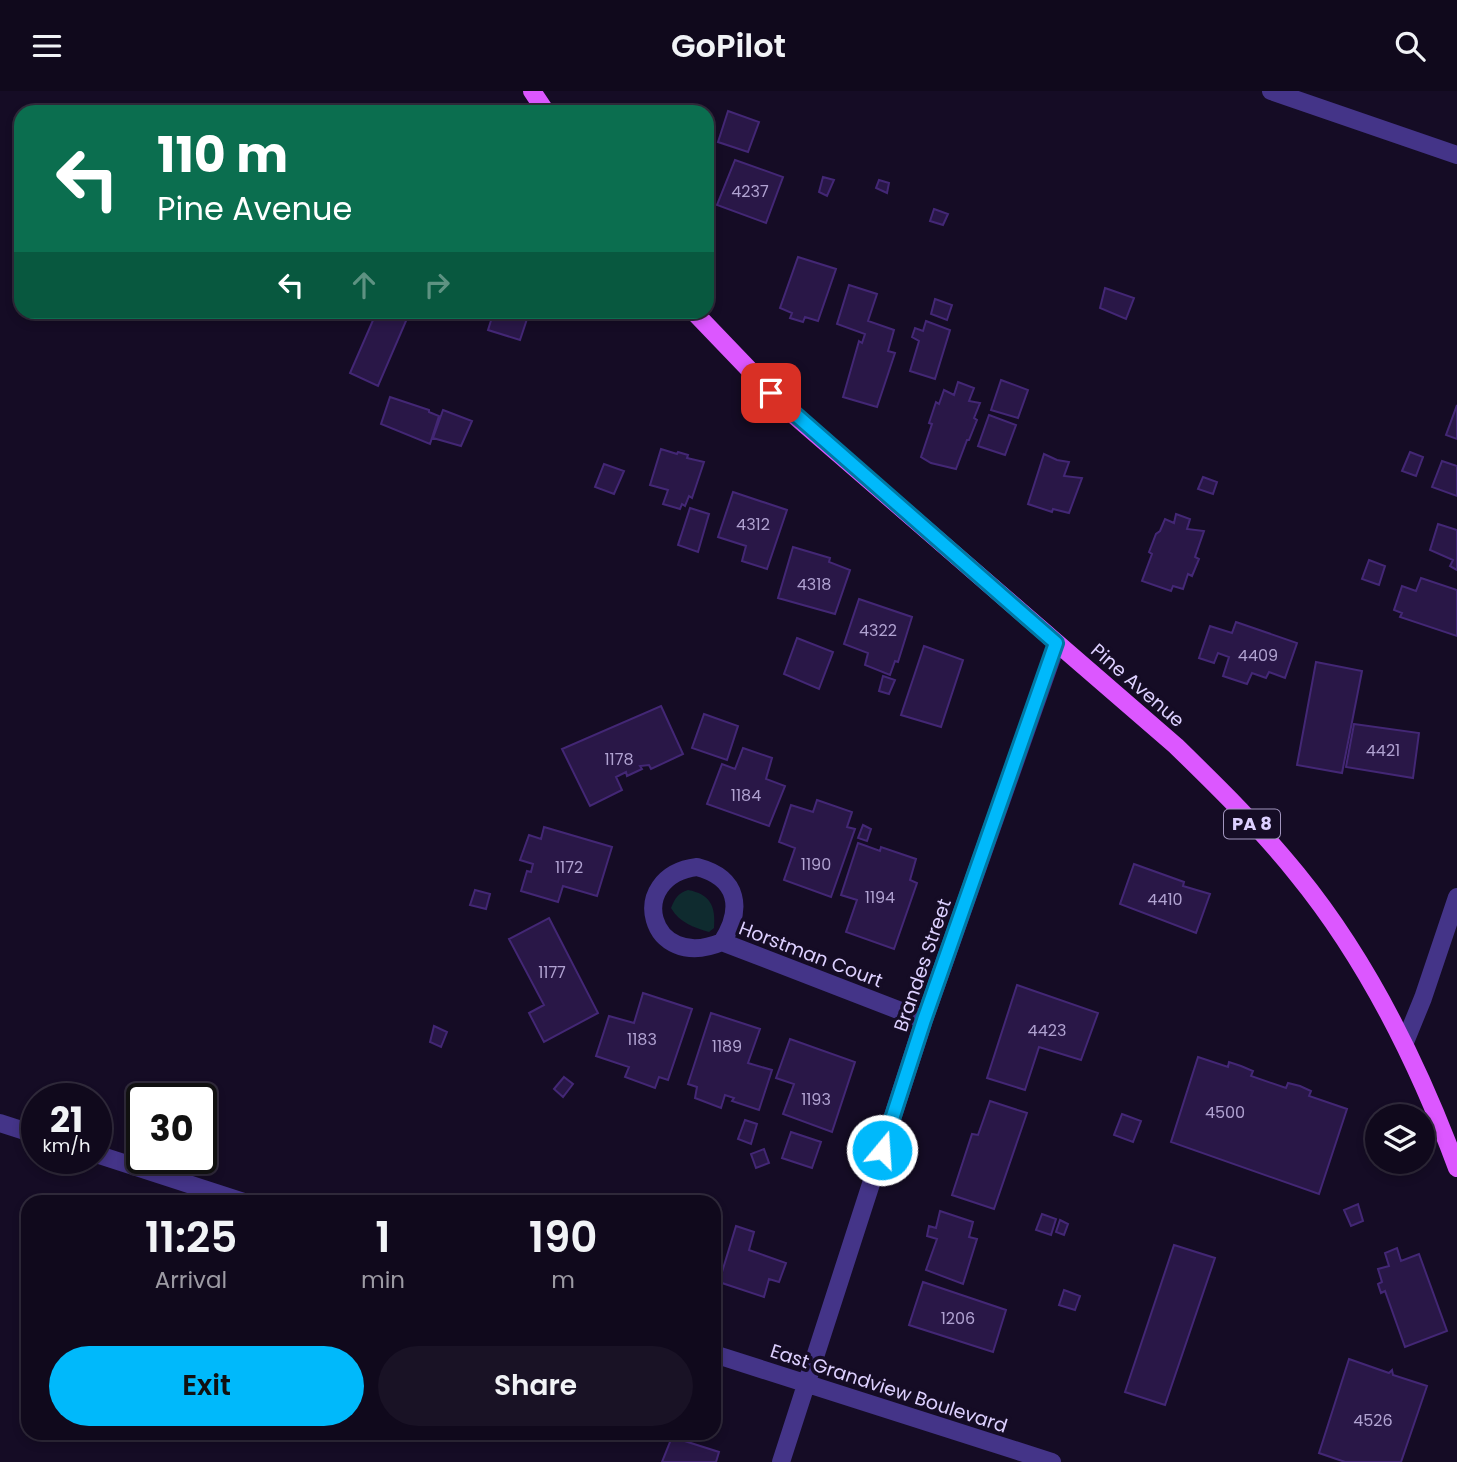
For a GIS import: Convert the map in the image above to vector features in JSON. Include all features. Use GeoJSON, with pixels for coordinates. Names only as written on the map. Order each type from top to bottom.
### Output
{"type":"FeatureCollection","features":[{"type":"Feature","properties":{"kind":"main road","name":"Pine Avenue"},"geometry":{"type":"LineString","coordinates":[[702,319],[789,411],[1176,746],[1220,789],[1297,873],[1373,986],[1405,1042],[1457,1168]]}},
{"type":"Feature","properties":{"kind":"street"},"geometry":{"type":"LineString","coordinates":[[1272,91],[1457,155]]}},
{"type":"Feature","properties":{"kind":"street","name":"Brandes Street"},"geometry":{"type":"LineString","coordinates":[[780,1462],[924,1020],[1056,643]]}},
{"type":"Feature","properties":{"kind":"street","name":"Horstman Court"},"geometry":{"type":"LineString","coordinates":[[722,942],[735,915],[735,901],[730,888],[722,878],[697,867],[671,874],[655,896],[653,909],[662,934],[673,943],[685,949],[699,949],[722,942],[924,1020]]}},
{"type":"Feature","properties":{"kind":"street"},"geometry":{"type":"LineString","coordinates":[[1405,1042],[1456,905]]}},
{"type":"Feature","properties":{"kind":"street"},"geometry":{"type":"LineString","coordinates":[[0,1123],[21,1130]]}},
{"type":"Feature","properties":{"kind":"street"},"geometry":{"type":"LineString","coordinates":[[112,1159],[222,1195]]}},
{"type":"Feature","properties":{"kind":"street","name":"East Grandview Boulevard"},"geometry":{"type":"LineString","coordinates":[[721,1356],[1052,1462]]}},
{"type":"Feature","properties":{"kind":"green space"},"geometry":{"type":"Polygon","coordinates":[[[688,890],[702,895],[710,902],[714,913],[714,928],[709,932],[683,921],[671,908],[677,896],[688,890]]]}},
{"type":"Feature","properties":{"kind":"building"},"geometry":{"type":"Polygon","coordinates":[[[728,111],[759,122],[748,152],[718,142],[728,111]]]}},
{"type":"Feature","properties":{"kind":"building"},"geometry":{"type":"Polygon","coordinates":[[[735,160],[783,177],[766,223],[717,205],[735,160]]]}},
{"type":"Feature","properties":{"kind":"building"},"geometry":{"type":"Polygon","coordinates":[[[823,177],[834,180],[827,196],[819,192],[823,177]]]}},
{"type":"Feature","properties":{"kind":"building"},"geometry":{"type":"Polygon","coordinates":[[[879,180],[889,183],[887,193],[876,188],[879,180]]]}},
{"type":"Feature","properties":{"kind":"building"},"geometry":{"type":"Polygon","coordinates":[[[934,209],[948,214],[943,225],[930,221],[934,209]]]}},
{"type":"Feature","properties":{"kind":"building"},"geometry":{"type":"Polygon","coordinates":[[[798,257],[836,269],[818,321],[805,317],[803,322],[790,318],[792,313],[780,308],[798,257]]]}},
{"type":"Feature","properties":{"kind":"building"},"geometry":{"type":"Polygon","coordinates":[[[849,285],[877,294],[868,321],[894,330],[888,351],[895,353],[877,407],[843,397],[859,341],[862,343],[865,334],[837,324],[849,285]]]}},
{"type":"Feature","properties":{"kind":"building"},"geometry":{"type":"Polygon","coordinates":[[[1105,288],[1134,298],[1126,319],[1100,308],[1105,288]]]}},
{"type":"Feature","properties":{"kind":"building"},"geometry":{"type":"Polygon","coordinates":[[[935,299],[952,305],[947,320],[931,314],[935,299]]]}},
{"type":"Feature","properties":{"kind":"building"},"geometry":{"type":"Polygon","coordinates":[[[374,319],[407,319],[378,386],[350,373],[374,319]]]}},
{"type":"Feature","properties":{"kind":"building"},"geometry":{"type":"Polygon","coordinates":[[[491,319],[527,319],[520,340],[488,330],[491,319]]]}},
{"type":"Feature","properties":{"kind":"building"},"geometry":{"type":"Polygon","coordinates":[[[926,321],[950,330],[935,379],[910,371],[919,341],[912,337],[915,328],[923,331],[926,321]]]}},
{"type":"Feature","properties":{"kind":"building"},"geometry":{"type":"Polygon","coordinates":[[[1001,380],[1028,390],[1018,418],[991,410],[1001,380]]]}},
{"type":"Feature","properties":{"kind":"building"},"geometry":{"type":"Polygon","coordinates":[[[958,382],[974,388],[969,401],[980,403],[974,418],[977,420],[956,469],[931,463],[921,457],[936,402],[939,404],[944,390],[954,395],[958,382]]]}},
{"type":"Feature","properties":{"kind":"building"},"geometry":{"type":"Polygon","coordinates":[[[390,397],[439,416],[430,444],[381,424],[390,397]]]}},
{"type":"Feature","properties":{"kind":"building"},"geometry":{"type":"Polygon","coordinates":[[[1457,405],[1457,439],[1446,435],[1457,405]]]}},
{"type":"Feature","properties":{"kind":"building"},"geometry":{"type":"Polygon","coordinates":[[[443,410],[472,421],[461,446],[433,438],[443,410]]]}},
{"type":"Feature","properties":{"kind":"building"},"geometry":{"type":"Polygon","coordinates":[[[989,415],[1016,425],[1005,455],[978,446],[989,415]]]}},
{"type":"Feature","properties":{"kind":"building"},"geometry":{"type":"Polygon","coordinates":[[[661,449],[704,462],[692,498],[689,496],[685,506],[682,504],[680,509],[663,504],[668,490],[650,485],[661,449]]]}},
{"type":"Feature","properties":{"kind":"building"},"geometry":{"type":"Polygon","coordinates":[[[1410,452],[1423,457],[1416,476],[1402,471],[1410,452]]]}},
{"type":"Feature","properties":{"kind":"building"},"geometry":{"type":"Polygon","coordinates":[[[1044,454],[1069,462],[1064,476],[1082,478],[1069,513],[1053,509],[1052,512],[1028,504],[1044,454]]]}},
{"type":"Feature","properties":{"kind":"building"},"geometry":{"type":"Polygon","coordinates":[[[1442,461],[1457,466],[1457,496],[1432,487],[1442,461]]]}},
{"type":"Feature","properties":{"kind":"building"},"geometry":{"type":"Polygon","coordinates":[[[604,464],[624,471],[614,494],[595,487],[604,464]]]}},
{"type":"Feature","properties":{"kind":"building"},"geometry":{"type":"Polygon","coordinates":[[[1203,477],[1217,482],[1213,494],[1198,489],[1203,477]]]}},
{"type":"Feature","properties":{"kind":"building"},"geometry":{"type":"Polygon","coordinates":[[[733,492],[787,510],[767,569],[742,561],[746,546],[718,537],[733,492]]]}},
{"type":"Feature","properties":{"kind":"building"},"geometry":{"type":"Polygon","coordinates":[[[690,508],[709,514],[698,552],[678,545],[690,508]]]}},
{"type":"Feature","properties":{"kind":"building"},"geometry":{"type":"Polygon","coordinates":[[[1176,514],[1190,519],[1187,529],[1204,531],[1195,557],[1199,559],[1192,576],[1188,574],[1183,589],[1173,586],[1171,591],[1142,581],[1156,534],[1165,519],[1174,523],[1176,514]]]}},
{"type":"Feature","properties":{"kind":"building"},"geometry":{"type":"Polygon","coordinates":[[[1438,524],[1457,530],[1457,570],[1450,566],[1453,560],[1430,550],[1438,524]]]}},
{"type":"Feature","properties":{"kind":"building"},"geometry":{"type":"Polygon","coordinates":[[[793,547],[830,558],[829,562],[850,570],[835,614],[778,598],[793,547]]]}},
{"type":"Feature","properties":{"kind":"building"},"geometry":{"type":"Polygon","coordinates":[[[1369,560],[1385,566],[1379,585],[1362,579],[1369,560]]]}},
{"type":"Feature","properties":{"kind":"building"},"geometry":{"type":"Polygon","coordinates":[[[1421,578],[1457,590],[1457,636],[1400,617],[1402,613],[1394,610],[1402,586],[1416,591],[1421,578]]]}},
{"type":"Feature","properties":{"kind":"building"},"geometry":{"type":"Polygon","coordinates":[[[859,599],[912,617],[898,662],[895,661],[890,675],[865,665],[868,653],[844,644],[859,599]]]}},
{"type":"Feature","properties":{"kind":"building"},"geometry":{"type":"Polygon","coordinates":[[[1236,622],[1297,643],[1285,678],[1269,672],[1266,678],[1252,673],[1247,684],[1223,676],[1229,657],[1218,653],[1214,663],[1199,658],[1210,626],[1232,633],[1236,622]]]}},
{"type":"Feature","properties":{"kind":"building"},"geometry":{"type":"Polygon","coordinates":[[[797,638],[833,652],[819,689],[784,674],[797,638]]]}},
{"type":"Feature","properties":{"kind":"building"},"geometry":{"type":"Polygon","coordinates":[[[924,646],[963,660],[941,727],[901,715],[924,646]]]}},
{"type":"Feature","properties":{"kind":"building"},"geometry":{"type":"Polygon","coordinates":[[[1316,662],[1362,671],[1342,773],[1297,765],[1316,662]]]}},
{"type":"Feature","properties":{"kind":"building"},"geometry":{"type":"Polygon","coordinates":[[[883,676],[895,680],[889,694],[879,691],[883,676]]]}},
{"type":"Feature","properties":{"kind":"building"},"geometry":{"type":"Polygon","coordinates":[[[661,706],[683,754],[651,769],[649,765],[640,766],[642,769],[627,776],[626,772],[616,777],[622,790],[590,806],[562,749],[661,706]]]}},
{"type":"Feature","properties":{"kind":"building"},"geometry":{"type":"Polygon","coordinates":[[[704,714],[738,726],[727,760],[692,748],[704,714]]]}},
{"type":"Feature","properties":{"kind":"building"},"geometry":{"type":"Polygon","coordinates":[[[1354,724],[1419,733],[1413,778],[1346,767],[1354,724]]]}},
{"type":"Feature","properties":{"kind":"building"},"geometry":{"type":"Polygon","coordinates":[[[743,748],[772,758],[766,779],[785,786],[769,826],[707,804],[722,764],[735,769],[743,748]]]}},
{"type":"Feature","properties":{"kind":"building"},"geometry":{"type":"Polygon","coordinates":[[[817,800],[852,812],[847,827],[855,829],[831,897],[784,880],[795,848],[779,842],[791,805],[813,812],[817,800]]]}},
{"type":"Feature","properties":{"kind":"building"},"geometry":{"type":"Polygon","coordinates":[[[863,825],[871,829],[867,841],[858,838],[863,825]]]}},
{"type":"Feature","properties":{"kind":"building"},"geometry":{"type":"Polygon","coordinates":[[[544,827],[612,847],[597,896],[563,886],[558,902],[521,891],[527,871],[531,872],[533,864],[520,860],[529,835],[541,839],[544,827]]]}},
{"type":"Feature","properties":{"kind":"building"},"geometry":{"type":"Polygon","coordinates":[[[858,843],[880,851],[881,847],[916,859],[910,880],[917,883],[894,949],[846,932],[857,900],[841,895],[858,843]]]}},
{"type":"Feature","properties":{"kind":"building"},"geometry":{"type":"Polygon","coordinates":[[[1134,864],[1184,882],[1183,886],[1210,894],[1196,933],[1120,904],[1134,864]]]}},
{"type":"Feature","properties":{"kind":"building"},"geometry":{"type":"Polygon","coordinates":[[[475,890],[490,894],[486,909],[470,905],[475,890]]]}},
{"type":"Feature","properties":{"kind":"building"},"geometry":{"type":"Polygon","coordinates":[[[549,918],[598,1013],[544,1042],[529,1013],[544,1005],[509,939],[549,918]]]}},
{"type":"Feature","properties":{"kind":"building"},"geometry":{"type":"Polygon","coordinates":[[[1017,985],[1098,1013],[1081,1060],[1039,1047],[1025,1090],[987,1078],[1017,985]]]}},
{"type":"Feature","properties":{"kind":"building"},"geometry":{"type":"Polygon","coordinates":[[[643,993],[692,1009],[668,1080],[659,1077],[655,1088],[625,1077],[629,1067],[596,1056],[609,1016],[634,1023],[643,993]]]}},
{"type":"Feature","properties":{"kind":"building"},"geometry":{"type":"Polygon","coordinates":[[[711,1013],[760,1029],[748,1063],[772,1070],[759,1110],[732,1101],[734,1098],[725,1095],[721,1108],[695,1098],[697,1087],[688,1084],[711,1013]]]}},
{"type":"Feature","properties":{"kind":"building"},"geometry":{"type":"Polygon","coordinates":[[[434,1026],[447,1032],[441,1047],[430,1042],[434,1026]]]}},
{"type":"Feature","properties":{"kind":"building"},"geometry":{"type":"Polygon","coordinates":[[[790,1039],[855,1062],[832,1132],[783,1114],[794,1084],[776,1078],[790,1039]]]}},
{"type":"Feature","properties":{"kind":"building"},"geometry":{"type":"Polygon","coordinates":[[[1198,1057],[1228,1067],[1229,1062],[1241,1066],[1253,1071],[1251,1076],[1286,1088],[1288,1083],[1300,1086],[1311,1091],[1309,1096],[1347,1109],[1319,1194],[1171,1142],[1198,1057]]]}},
{"type":"Feature","properties":{"kind":"building"},"geometry":{"type":"Polygon","coordinates":[[[564,1077],[573,1084],[563,1097],[554,1089],[564,1077]]]}},
{"type":"Feature","properties":{"kind":"building"},"geometry":{"type":"Polygon","coordinates":[[[990,1101],[1027,1113],[994,1209],[952,1195],[972,1134],[978,1135],[990,1101]]]}},
{"type":"Feature","properties":{"kind":"building"},"geometry":{"type":"Polygon","coordinates":[[[1122,1114],[1141,1121],[1133,1142],[1114,1135],[1122,1114]]]}},
{"type":"Feature","properties":{"kind":"building"},"geometry":{"type":"Polygon","coordinates":[[[745,1120],[757,1124],[751,1144],[738,1139],[745,1120]]]}},
{"type":"Feature","properties":{"kind":"building"},"geometry":{"type":"Polygon","coordinates":[[[791,1132],[821,1142],[812,1168],[782,1158],[791,1132]]]}},
{"type":"Feature","properties":{"kind":"building"},"geometry":{"type":"Polygon","coordinates":[[[764,1149],[769,1163],[756,1168],[751,1154],[764,1149]]]}},
{"type":"Feature","properties":{"kind":"building"},"geometry":{"type":"Polygon","coordinates":[[[1358,1204],[1363,1221],[1351,1226],[1344,1210],[1358,1204]]]}},
{"type":"Feature","properties":{"kind":"building"},"geometry":{"type":"Polygon","coordinates":[[[940,1211],[973,1222],[969,1237],[977,1239],[963,1284],[926,1270],[937,1239],[927,1236],[929,1226],[936,1228],[940,1211]]]}},
{"type":"Feature","properties":{"kind":"building"},"geometry":{"type":"Polygon","coordinates":[[[1042,1214],[1056,1219],[1051,1235],[1036,1230],[1042,1214]]]}},
{"type":"Feature","properties":{"kind":"building"},"geometry":{"type":"Polygon","coordinates":[[[1060,1220],[1068,1224],[1064,1235],[1056,1232],[1060,1220]]]}},
{"type":"Feature","properties":{"kind":"building"},"geometry":{"type":"Polygon","coordinates":[[[736,1226],[754,1232],[749,1250],[786,1263],[779,1282],[769,1279],[764,1297],[721,1283],[736,1226]]]}},
{"type":"Feature","properties":{"kind":"building"},"geometry":{"type":"Polygon","coordinates":[[[1174,1245],[1215,1258],[1165,1405],[1125,1392],[1174,1245]]]}},
{"type":"Feature","properties":{"kind":"building"},"geometry":{"type":"Polygon","coordinates":[[[1397,1248],[1401,1261],[1419,1254],[1447,1331],[1405,1347],[1385,1291],[1381,1293],[1378,1284],[1382,1282],[1378,1269],[1389,1266],[1385,1253],[1397,1248]]]}},
{"type":"Feature","properties":{"kind":"building"},"geometry":{"type":"Polygon","coordinates":[[[923,1282],[1006,1310],[993,1352],[909,1325],[923,1282]]]}},
{"type":"Feature","properties":{"kind":"building"},"geometry":{"type":"Polygon","coordinates":[[[1064,1290],[1080,1296],[1075,1310],[1059,1305],[1064,1290]]]}},
{"type":"Feature","properties":{"kind":"building"},"geometry":{"type":"Polygon","coordinates":[[[1349,1359],[1389,1373],[1392,1370],[1393,1375],[1427,1386],[1401,1462],[1345,1462],[1319,1453],[1349,1359]]]}},
{"type":"Feature","properties":{"kind":"building"},"geometry":{"type":"Polygon","coordinates":[[[671,1440],[681,1440],[719,1452],[716,1462],[662,1462],[671,1440]]]}},
{"type":"Feature","properties":{"kind":"route"},"geometry":{"type":"LineString","coordinates":[[771,393],[1056,643],[924,1020],[882,1150]]}}]}
